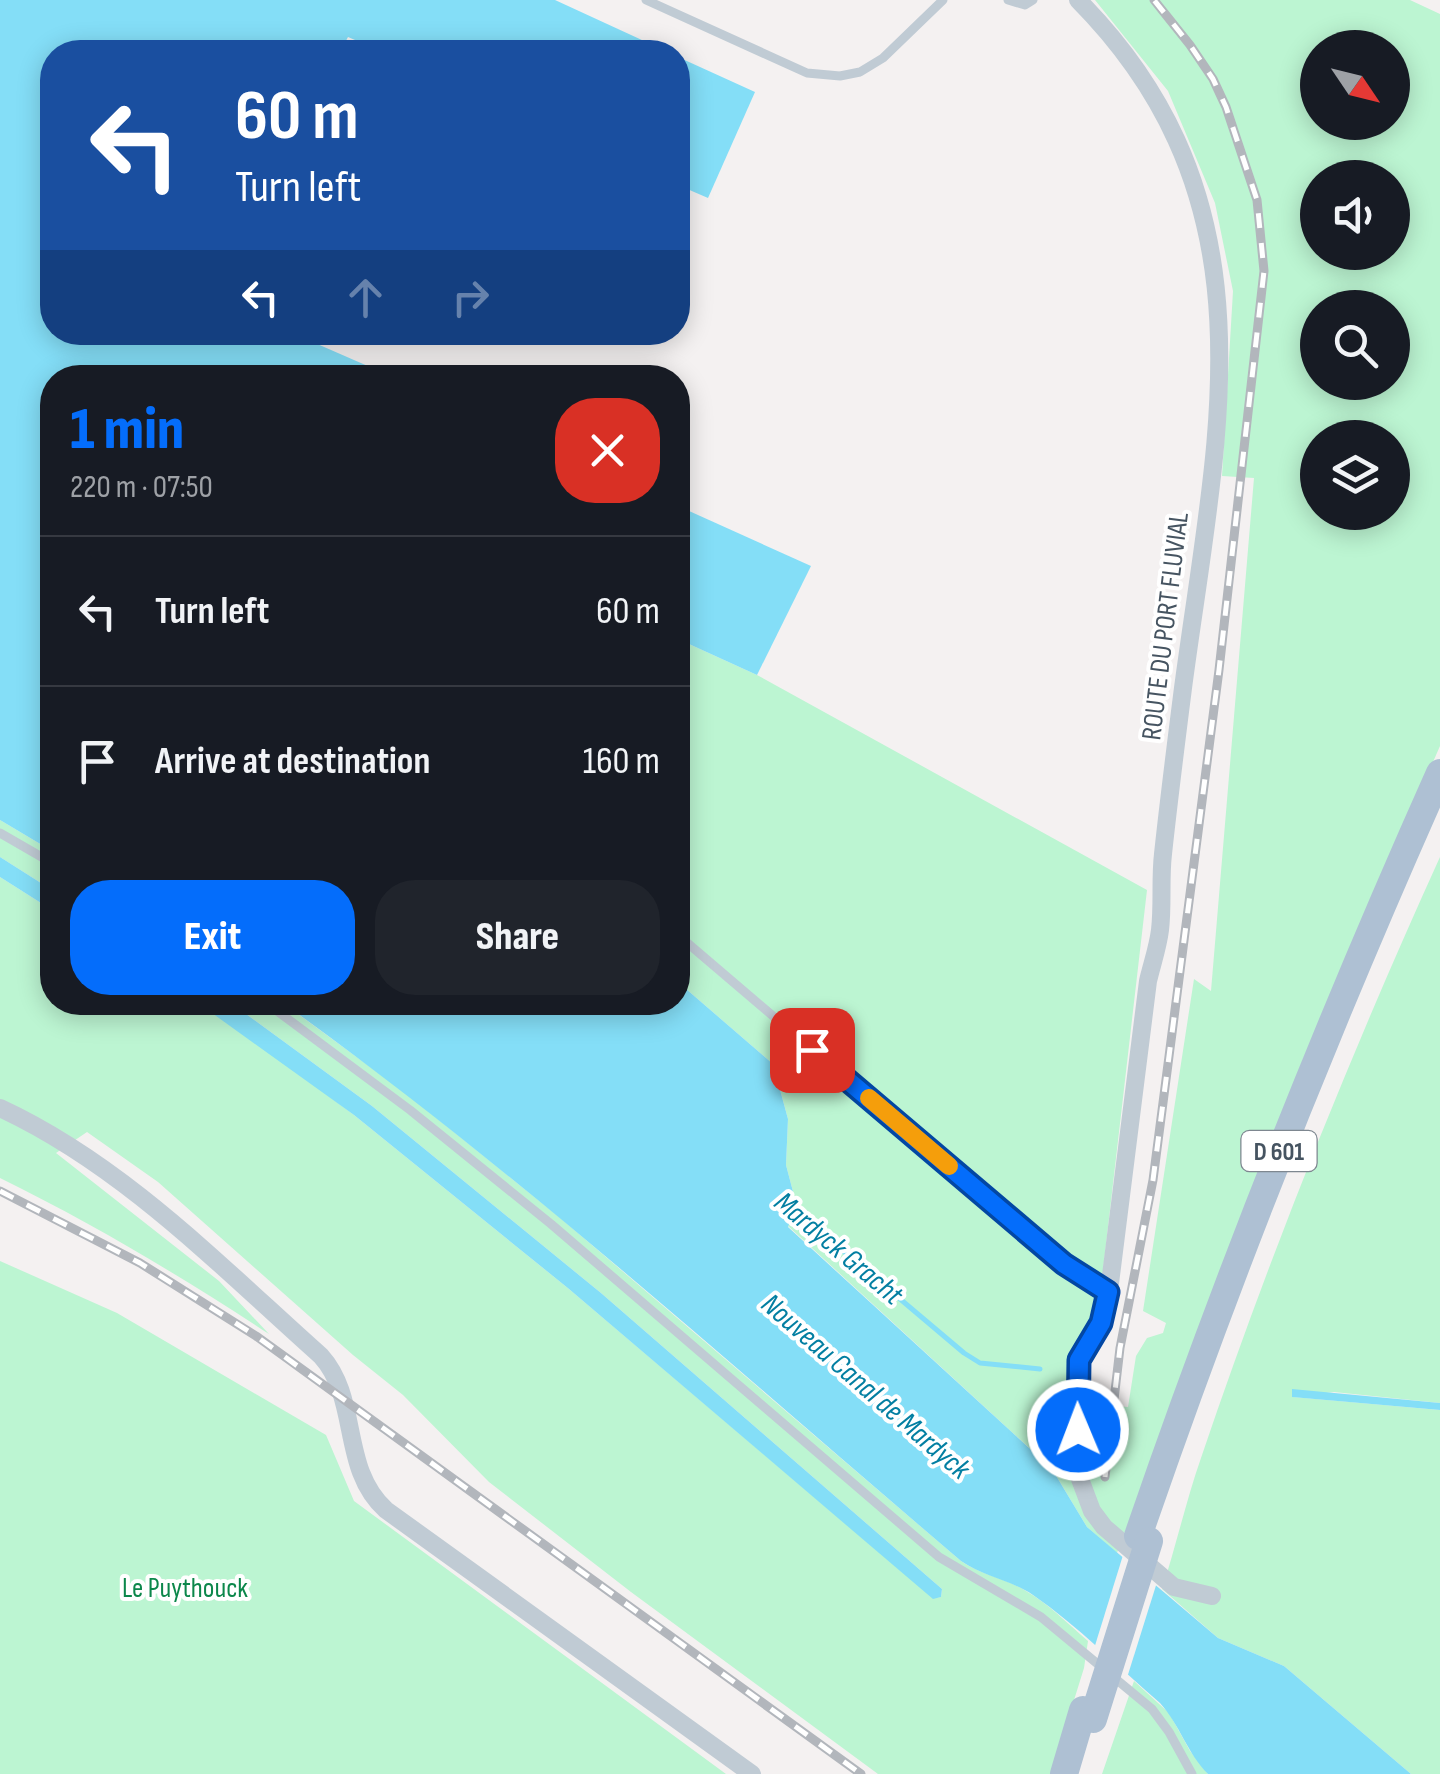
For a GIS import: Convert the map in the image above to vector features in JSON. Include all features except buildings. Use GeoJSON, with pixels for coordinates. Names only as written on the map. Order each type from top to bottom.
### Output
{"type":"FeatureCollection","features":[{"type":"Feature","properties":{"kind":"main road","name":"D 601"},"geometry":{"type":"LineString","coordinates":[[1064,1774],[1088,1715],[1217,1313],[1284,1136],[1440,773]]}},
{"type":"Feature","properties":{"kind":"main road","name":"D 601"},"geometry":{"type":"LineString","coordinates":[[1144,1539],[1358,988],[1440,808]]}},
{"type":"Feature","properties":{"kind":"main road","name":"D 601"},"geometry":{"type":"LineString","coordinates":[[1077,1774],[1088,1715]]}},
{"type":"Feature","properties":{"kind":"street","name":"ROUTE DU PORT FLUVIAL"},"geometry":{"type":"LineString","coordinates":[[1078,0],[1137,71],[1180,148],[1210,242],[1221,336],[1212,469],[1162,860],[1160,926],[1146,1000],[1108,1292],[1101,1323],[1078,1368],[1078,1458],[1083,1490],[1092,1512],[1104,1527],[1168,1582],[1188,1592],[1212,1596]]}},
{"type":"Feature","properties":{"kind":"street"},"geometry":{"type":"LineString","coordinates":[[0,1108],[52,1135],[141,1197],[321,1356],[337,1379],[360,1472],[378,1503],[752,1774]]}},
{"type":"Feature","properties":{"kind":"lane"},"geometry":{"type":"LineString","coordinates":[[646,0],[807,74],[840,76],[860,72],[883,58],[943,0]]}},
{"type":"Feature","properties":{"kind":"lane"},"geometry":{"type":"LineString","coordinates":[[1008,0],[1025,5],[1033,0]]}},
{"type":"Feature","properties":{"kind":"lane"},"geometry":{"type":"LineString","coordinates":[[0,832],[40,856]]}},
{"type":"Feature","properties":{"kind":"lane"},"geometry":{"type":"LineString","coordinates":[[690,945],[1064,1264],[1108,1292]]}},
{"type":"Feature","properties":{"kind":"lane"},"geometry":{"type":"LineString","coordinates":[[282,1015],[410,1110],[551,1224],[939,1557],[1041,1618],[1152,1709],[1192,1774]]}},
{"type":"Feature","properties":{"kind":"green space"},"geometry":{"type":"Polygon","coordinates":[[[1095,0],[1410,0],[1440,14],[1440,746],[1303,1059],[1117,1553],[1087,1527],[1052,1469],[788,1226],[796,1203],[786,1165],[788,1119],[773,1064],[690,992],[690,644],[757,675],[1147,890],[1099,1305],[1089,1331],[1070,1360],[1064,1401],[1128,1407],[1136,1356],[1147,1338],[1163,1333],[1166,1323],[1143,1311],[1194,979],[1211,991],[1254,478],[1222,476],[1233,291],[1215,203],[1168,91],[1095,0]]]}},
{"type":"Feature","properties":{"kind":"green space"},"geometry":{"type":"Polygon","coordinates":[[[0,820],[40,844],[40,882],[0,857],[0,820]]]}},
{"type":"Feature","properties":{"kind":"green space"},"geometry":{"type":"Polygon","coordinates":[[[1440,857],[1440,1403],[1334,1392],[1293,1397],[1440,1410],[1440,1774],[1411,1774],[1284,1666],[1218,1638],[1162,1589],[1201,1458],[1283,1230],[1440,857]]]}},
{"type":"Feature","properties":{"kind":"green space"},"geometry":{"type":"Polygon","coordinates":[[[0,877],[40,902],[40,1015],[218,1015],[229,1022],[354,1115],[569,1289],[933,1598],[941,1597],[942,1589],[601,1293],[372,1106],[247,1015],[299,1015],[403,1091],[558,1216],[961,1561],[1018,1587],[1058,1614],[1088,1641],[1084,1668],[1051,1774],[878,1774],[489,1482],[403,1395],[158,1182],[87,1132],[56,1153],[219,1281],[269,1334],[137,1252],[0,1178],[0,877]]]}},
{"type":"Feature","properties":{"kind":"green space","name":"Le Puythouck"},"geometry":{"type":"Polygon","coordinates":[[[0,1261],[117,1313],[326,1435],[354,1501],[726,1774],[0,1774],[0,1261]]]}},
{"type":"Feature","properties":{"kind":"green space"},"geometry":{"type":"Polygon","coordinates":[[[1134,1681],[1169,1713],[1208,1774],[1102,1774],[1134,1681]]]}},
{"type":"Feature","properties":{"kind":"water"},"geometry":{"type":"Polygon","coordinates":[[[0,0],[555,0],[642,40],[40,40],[40,345],[320,345],[365,365],[40,365],[40,844],[0,820],[0,0]]]}},
{"type":"Feature","properties":{"kind":"water"},"geometry":{"type":"Polygon","coordinates":[[[690,62],[755,92],[708,198],[690,190],[690,62]]]}},
{"type":"Feature","properties":{"kind":"water"},"geometry":{"type":"Polygon","coordinates":[[[690,511],[811,566],[757,675],[690,644],[690,511]]]}},
{"type":"Feature","properties":{"kind":"water"},"geometry":{"type":"Polygon","coordinates":[[[0,857],[40,882],[40,902],[0,877],[0,857]]]}},
{"type":"Feature","properties":{"kind":"water","name":"Nouveau Canal de Mardyck"},"geometry":{"type":"Polygon","coordinates":[[[690,992],[773,1064],[788,1119],[786,1165],[796,1203],[788,1227],[1052,1469],[1087,1527],[1218,1638],[1284,1666],[1411,1774],[1208,1774],[1160,1703],[1066,1620],[1025,1590],[961,1561],[543,1205],[299,1015],[690,1015],[690,992]]]}},
{"type":"Feature","properties":{"kind":"water"},"geometry":{"type":"Polygon","coordinates":[[[215,1015],[247,1015],[372,1106],[601,1293],[942,1589],[941,1597],[933,1599],[569,1289],[354,1115],[215,1015]]]}},
{"type":"Feature","properties":{"kind":"water"},"geometry":{"type":"Polygon","coordinates":[[[1292,1389],[1440,1403],[1440,1410],[1292,1397],[1292,1389]]]}},
{"type":"Feature","properties":{"kind":"pier"},"geometry":{"type":"Polygon","coordinates":[[[1124,1552],[1158,1579],[1126,1681],[1093,1652],[1124,1552]]]}},
{"type":"Feature","properties":{"kind":"waterway","name":"Mardyck Gracht"},"geometry":{"type":"LineString","coordinates":[[790,1206],[964,1353],[980,1363],[1040,1369]]}},
{"type":"Feature","properties":{"kind":"railway"},"geometry":{"type":"LineString","coordinates":[[1105,1477],[1120,1348],[1153,1180],[1219,670],[1264,271],[1257,200],[1226,107],[1213,79],[1154,0]]}},
{"type":"Feature","properties":{"kind":"railway"},"geometry":{"type":"LineString","coordinates":[[0,1191],[140,1263],[256,1336],[861,1774]]}},
{"type":"Feature","properties":{"kind":"slow traffic"},"geometry":{"type":"LineString","coordinates":[[869,1098],[949,1166]]}},
{"type":"Feature","properties":{"kind":"route"},"geometry":{"type":"LineString","coordinates":[[812,1050],[1064,1264],[1108,1292],[1101,1323],[1079,1360],[1078,1430]]}}]}
